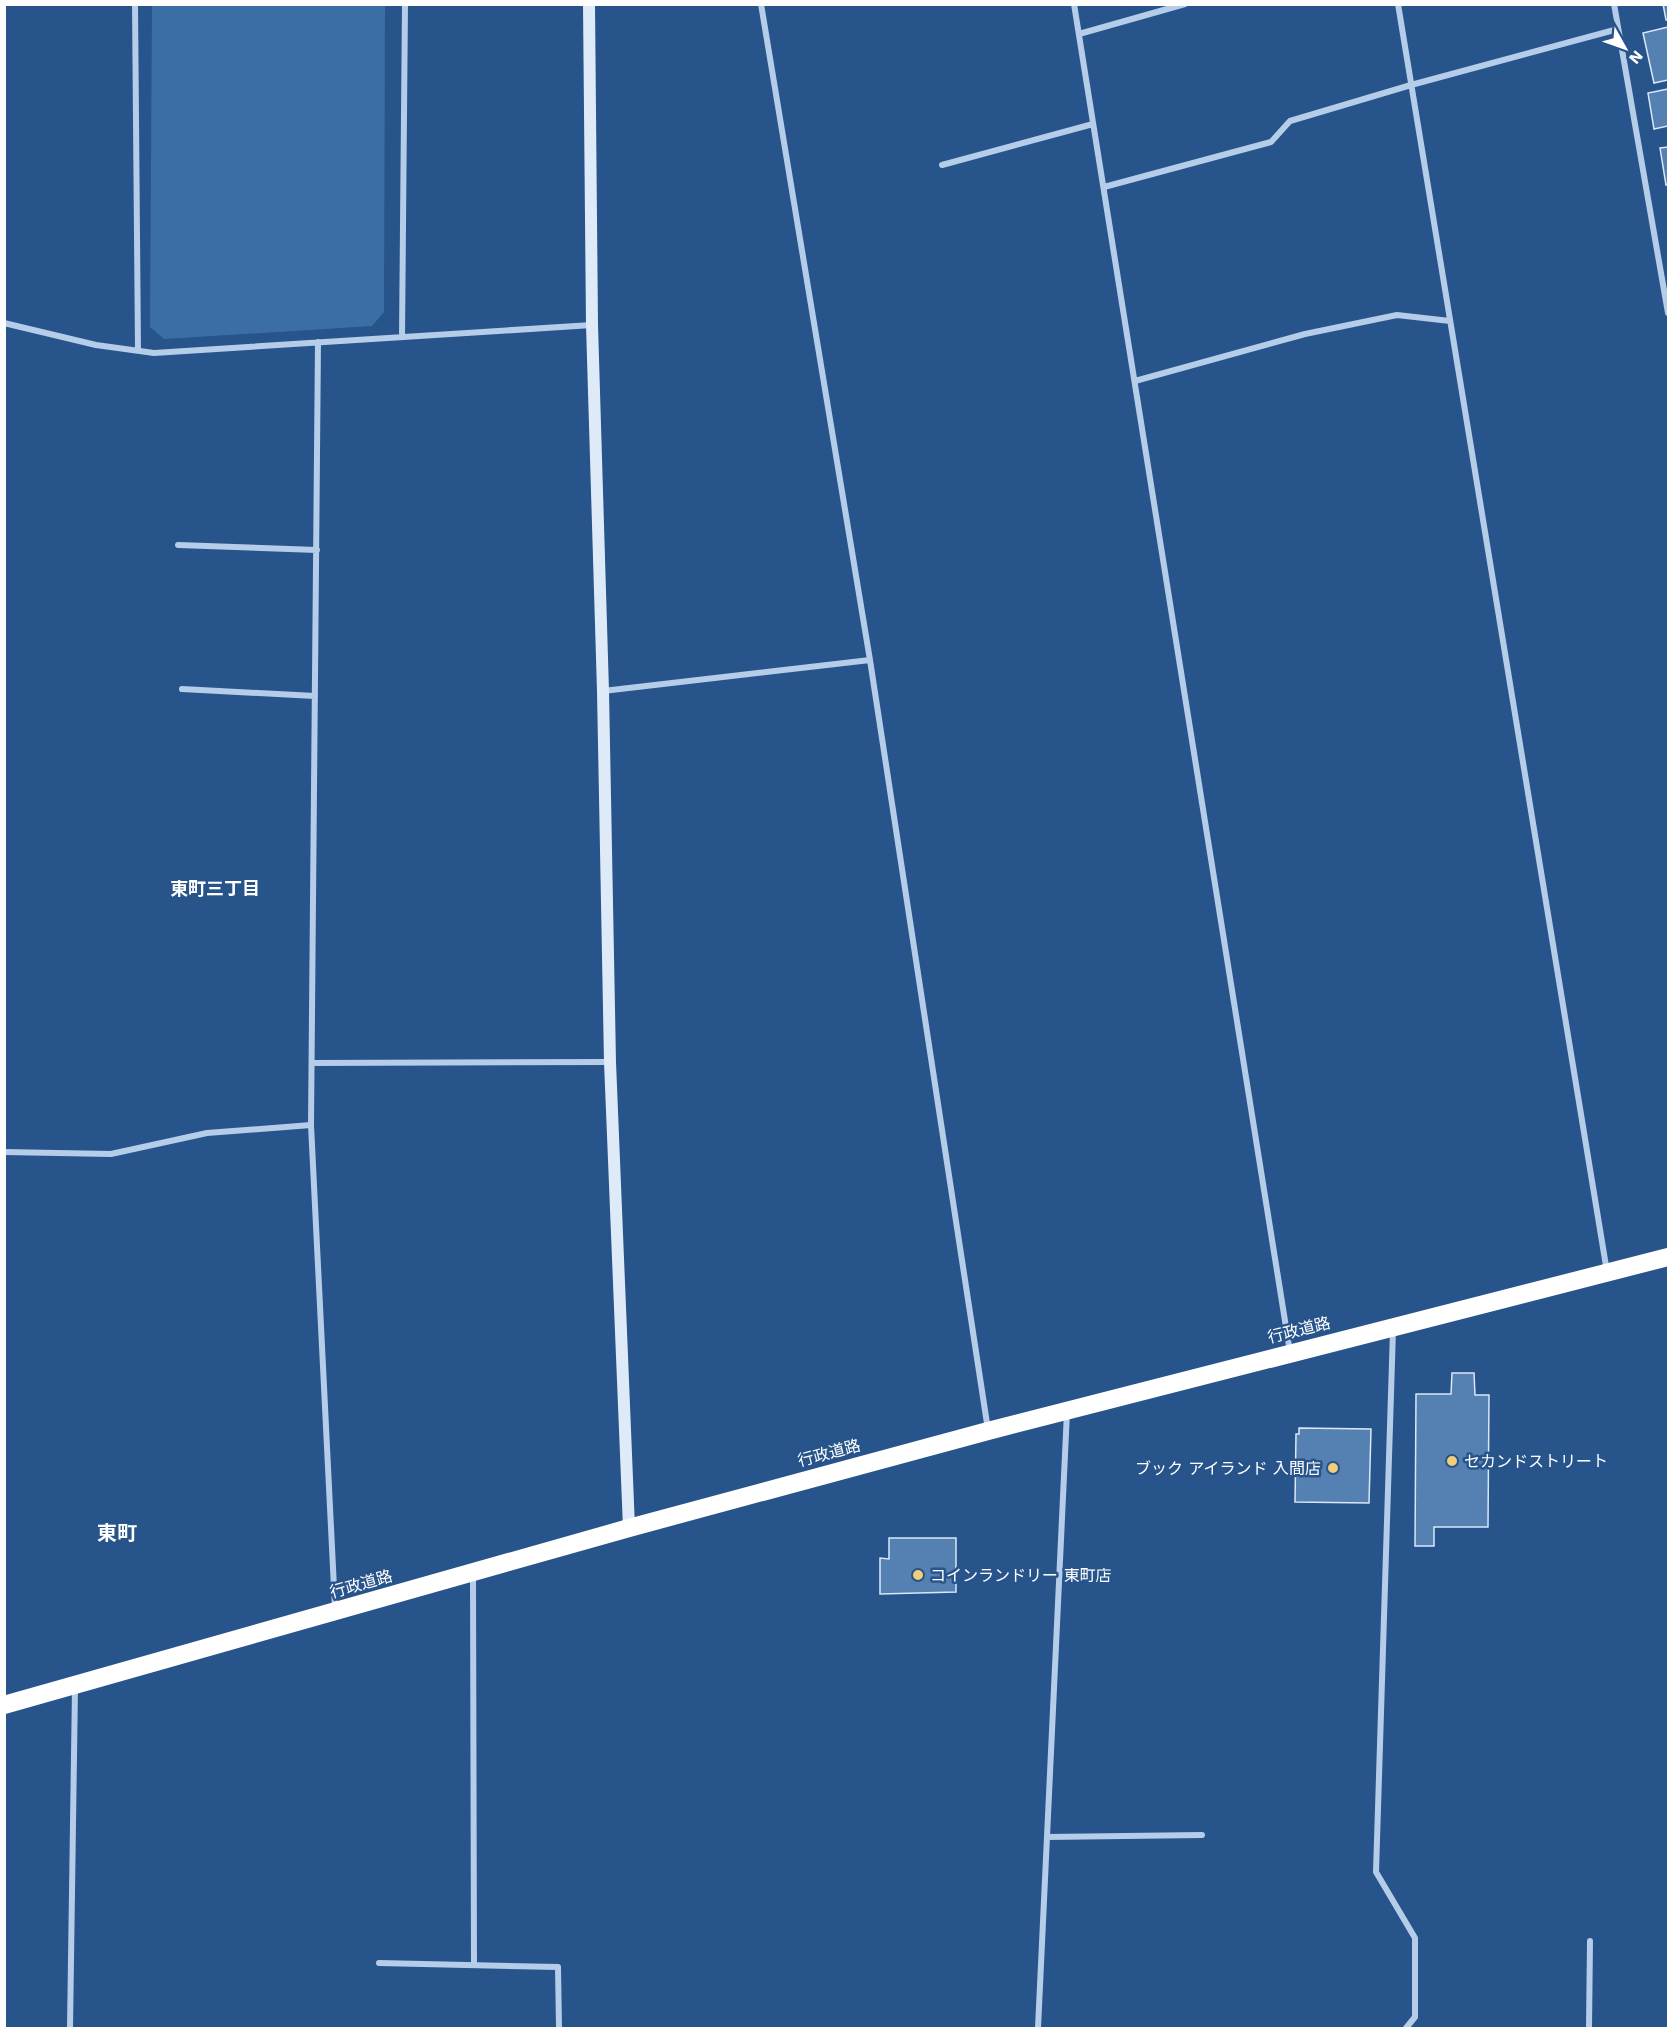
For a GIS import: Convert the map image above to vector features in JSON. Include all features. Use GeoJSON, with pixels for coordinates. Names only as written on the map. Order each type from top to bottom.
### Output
{"type":"FeatureCollection","features":[{"type":"Feature","properties":{"kind":"highway","name":"行政道路"},"geometry":{"type":"LineString","coordinates":[[4,1705],[628,1528],[988,1431],[1668,1257]]}},
{"type":"Feature","properties":{"kind":"street"},"geometry":{"type":"LineString","coordinates":[[135,4],[138,350]]}},
{"type":"Feature","properties":{"kind":"street"},"geometry":{"type":"LineString","coordinates":[[402,337],[405,4]]}},
{"type":"Feature","properties":{"kind":"street"},"geometry":{"type":"LineString","coordinates":[[589,4],[592,325],[603,691],[610,1062],[628,1528]]}},
{"type":"Feature","properties":{"kind":"street"},"geometry":{"type":"LineString","coordinates":[[761,4],[870,660],[988,1431]]}},
{"type":"Feature","properties":{"kind":"street"},"geometry":{"type":"LineString","coordinates":[[1074,4],[1290,1352]]}},
{"type":"Feature","properties":{"kind":"street"},"geometry":{"type":"LineString","coordinates":[[1079,34],[1185,4]]}},
{"type":"Feature","properties":{"kind":"street"},"geometry":{"type":"LineString","coordinates":[[1398,4],[1607,1272]]}},
{"type":"Feature","properties":{"kind":"street"},"geometry":{"type":"LineString","coordinates":[[1614,4],[1668,313]]}},
{"type":"Feature","properties":{"kind":"street"},"geometry":{"type":"LineString","coordinates":[[1104,187],[1271,142],[1290,121],[1411,85],[1618,29]]}},
{"type":"Feature","properties":{"kind":"street"},"geometry":{"type":"LineString","coordinates":[[942,165],[1093,124]]}},
{"type":"Feature","properties":{"kind":"street"},"geometry":{"type":"LineString","coordinates":[[1136,381],[1305,334],[1397,315],[1450,321]]}},
{"type":"Feature","properties":{"kind":"street"},"geometry":{"type":"LineString","coordinates":[[4,322],[96,345],[154,353],[592,325]]}},
{"type":"Feature","properties":{"kind":"street"},"geometry":{"type":"LineString","coordinates":[[318,342],[311,1125],[336,1611]]}},
{"type":"Feature","properties":{"kind":"street"},"geometry":{"type":"LineString","coordinates":[[177,545],[317,550]]}},
{"type":"Feature","properties":{"kind":"street"},"geometry":{"type":"LineString","coordinates":[[603,691],[870,660]]}},
{"type":"Feature","properties":{"kind":"street"},"geometry":{"type":"LineString","coordinates":[[182,689],[315,696]]}},
{"type":"Feature","properties":{"kind":"street"},"geometry":{"type":"LineString","coordinates":[[312,1063],[610,1062]]}},
{"type":"Feature","properties":{"kind":"street"},"geometry":{"type":"LineString","coordinates":[[4,1152],[111,1154],[207,1133],[311,1125]]}},
{"type":"Feature","properties":{"kind":"street"},"geometry":{"type":"LineString","coordinates":[[1393,1326],[1376,1872],[1415,1938],[1414,2017],[1406,2028]]}},
{"type":"Feature","properties":{"kind":"street"},"geometry":{"type":"LineString","coordinates":[[1038,2028],[1068,1410]]}},
{"type":"Feature","properties":{"kind":"street"},"geometry":{"type":"LineString","coordinates":[[473,1572],[474,1965]]}},
{"type":"Feature","properties":{"kind":"street"},"geometry":{"type":"LineString","coordinates":[[70,2028],[75,1685]]}},
{"type":"Feature","properties":{"kind":"street"},"geometry":{"type":"LineString","coordinates":[[1047,1837],[1202,1835]]}},
{"type":"Feature","properties":{"kind":"street"},"geometry":{"type":"LineString","coordinates":[[1589,2028],[1590,1941]]}},
{"type":"Feature","properties":{"kind":"street"},"geometry":{"type":"LineString","coordinates":[[379,1963],[558,1967],[559,2028]]}},
{"type":"Feature","properties":{"kind":"shaded area"},"geometry":{"type":"Polygon","coordinates":[[[152,5],[385,5],[384,312],[372,326],[164,339],[150,327],[152,5]]]}},
{"type":"Feature","properties":{"kind":"building"},"geometry":{"type":"Polygon","coordinates":[[[1663,4],[1668,4],[1668,20],[1666,20],[1663,4]]]}},
{"type":"Feature","properties":{"kind":"building"},"geometry":{"type":"Polygon","coordinates":[[[1668,27],[1668,80],[1654,83],[1643,33],[1668,27]]]}},
{"type":"Feature","properties":{"kind":"building"},"geometry":{"type":"Polygon","coordinates":[[[1668,89],[1668,126],[1654,129],[1648,93],[1668,89]]]}},
{"type":"Feature","properties":{"kind":"building"},"geometry":{"type":"Polygon","coordinates":[[[1668,147],[1668,184],[1666,185],[1660,148],[1668,147]]]}},
{"type":"Feature","properties":{"kind":"building","name":"セカンドストリート"},"geometry":{"type":"Polygon","coordinates":[[[1452,1373],[1474,1373],[1475,1395],[1489,1395],[1488,1527],[1434,1527],[1434,1546],[1415,1546],[1416,1394],[1451,1394],[1452,1373]]]}},
{"type":"Feature","properties":{"kind":"building","name":"ブック アイランド 入間店"},"geometry":{"type":"Polygon","coordinates":[[[1299,1428],[1371,1429],[1369,1503],[1295,1502],[1296,1434],[1299,1434],[1299,1428]]]}},
{"type":"Feature","properties":{"kind":"building","name":"コインランドリー 東町店"},"geometry":{"type":"Polygon","coordinates":[[[889,1538],[956,1538],[956,1592],[880,1594],[880,1558],[889,1559],[889,1538]]]}},
{"type":"Feature","properties":{"kind":"place","name":"セカンドストリート"},"geometry":{"type":"Point","coordinates":[1452,1461]}},
{"type":"Feature","properties":{"kind":"place","name":"ブック アイランド 入間店"},"geometry":{"type":"Point","coordinates":[1333,1468]}},
{"type":"Feature","properties":{"kind":"place","name":"コインランドリー 東町店"},"geometry":{"type":"Point","coordinates":[918,1575]}},
{"type":"Feature","properties":{"kind":"district","name":"東町三丁目"},"geometry":{"type":"Point","coordinates":[215,888]}},
{"type":"Feature","properties":{"kind":"district","name":"東町"},"geometry":{"type":"Point","coordinates":[117,1533]}}]}
